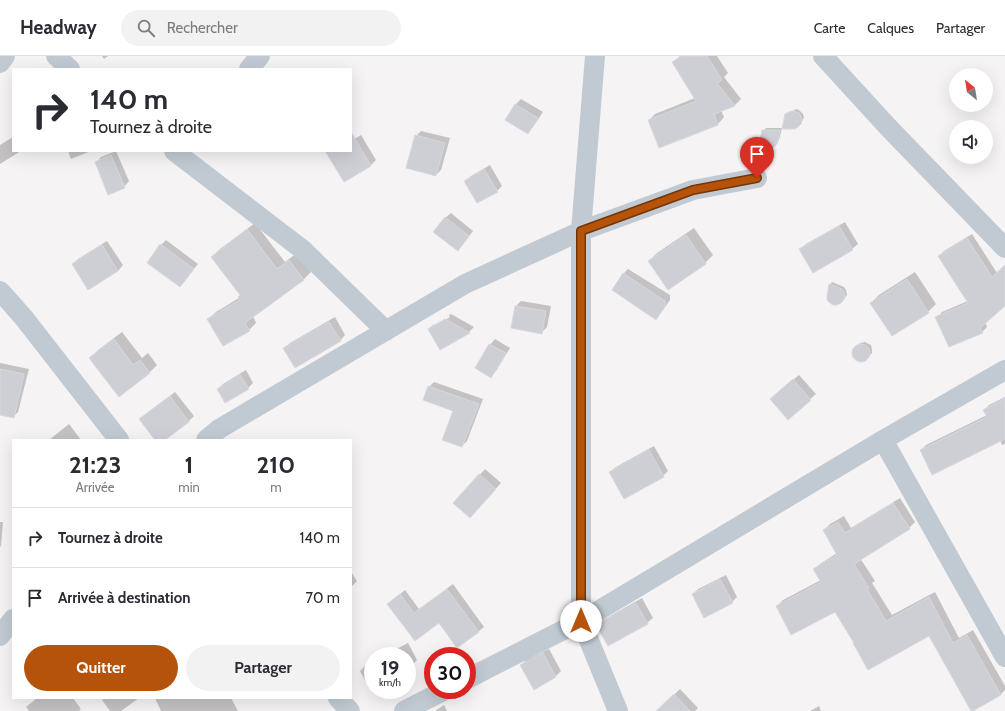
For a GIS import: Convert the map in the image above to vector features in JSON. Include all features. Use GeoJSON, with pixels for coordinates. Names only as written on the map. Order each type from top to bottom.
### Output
{"type":"FeatureCollection","features":[{"type":"Feature","properties":{"kind":"street"},"geometry":{"type":"LineString","coordinates":[[0,63],[6,56]]}},
{"type":"Feature","properties":{"kind":"street"},"geometry":{"type":"LineString","coordinates":[[56,56],[69,68]]}},
{"type":"Feature","properties":{"kind":"street"},"geometry":{"type":"LineString","coordinates":[[250,68],[260,56]]}},
{"type":"Feature","properties":{"kind":"street"},"geometry":{"type":"LineString","coordinates":[[595,56],[581,231],[581,621],[618,711]]}},
{"type":"Feature","properties":{"kind":"street"},"geometry":{"type":"LineString","coordinates":[[823,56],[888,127],[1005,248]]}},
{"type":"Feature","properties":{"kind":"street"},"geometry":{"type":"LineString","coordinates":[[175,152],[303,250],[386,331]]}},
{"type":"Feature","properties":{"kind":"street"},"geometry":{"type":"LineString","coordinates":[[207,439],[219,429],[464,284],[581,231],[693,190],[757,178]]}},
{"type":"Feature","properties":{"kind":"street"},"geometry":{"type":"LineString","coordinates":[[0,291],[24,318],[118,439]]}},
{"type":"Feature","properties":{"kind":"street"},"geometry":{"type":"LineString","coordinates":[[476,674],[581,621],[883,440],[1005,370]]}},
{"type":"Feature","properties":{"kind":"street"},"geometry":{"type":"LineString","coordinates":[[883,440],[1005,657]]}},
{"type":"Feature","properties":{"kind":"street"},"geometry":{"type":"LineString","coordinates":[[0,636],[12,620]]}},
{"type":"Feature","properties":{"kind":"street"},"geometry":{"type":"LineString","coordinates":[[339,699],[350,711]]}},
{"type":"Feature","properties":{"kind":"street"},"geometry":{"type":"LineString","coordinates":[[404,711],[427,699]]}},
{"type":"Feature","properties":{"kind":"building"},"geometry":{"type":"Polygon","coordinates":[[[682,56],[707,56],[722,80],[717,83],[735,106],[714,114],[718,125],[659,148],[648,120],[696,101],[672,62],[682,56]]]}},
{"type":"Feature","properties":{"kind":"building"},"geometry":{"type":"Polygon","coordinates":[[[515,104],[538,118],[528,134],[505,120],[515,104]]]}},
{"type":"Feature","properties":{"kind":"building"},"geometry":{"type":"Polygon","coordinates":[[[793,111],[799,113],[802,120],[801,124],[795,129],[782,129],[785,114],[793,111]]]}},
{"type":"Feature","properties":{"kind":"building"},"geometry":{"type":"Polygon","coordinates":[[[762,130],[780,130],[777,144],[774,147],[763,147],[760,143],[762,130]]]}},
{"type":"Feature","properties":{"kind":"building"},"geometry":{"type":"Polygon","coordinates":[[[352,134],[371,166],[344,182],[326,152],[352,152],[352,134]]]}},
{"type":"Feature","properties":{"kind":"building"},"geometry":{"type":"Polygon","coordinates":[[[415,135],[445,143],[436,176],[406,168],[415,135]]]}},
{"type":"Feature","properties":{"kind":"building"},"geometry":{"type":"Polygon","coordinates":[[[111,155],[125,188],[108,195],[95,162],[111,155]]]}},
{"type":"Feature","properties":{"kind":"building"},"geometry":{"type":"Polygon","coordinates":[[[484,169],[498,192],[477,203],[464,181],[484,169]]]}},
{"type":"Feature","properties":{"kind":"building"},"geometry":{"type":"Polygon","coordinates":[[[445,217],[469,236],[458,251],[433,232],[445,217]]]}},
{"type":"Feature","properties":{"kind":"building"},"geometry":{"type":"Polygon","coordinates":[[[839,226],[853,250],[813,273],[799,249],[839,226]]]}},
{"type":"Feature","properties":{"kind":"building"},"geometry":{"type":"Polygon","coordinates":[[[247,229],[277,269],[289,260],[304,280],[245,323],[250,331],[223,346],[207,319],[240,300],[238,297],[240,295],[211,257],[247,229]]]}},
{"type":"Feature","properties":{"kind":"building"},"geometry":{"type":"Polygon","coordinates":[[[686,235],[706,264],[668,290],[648,261],[686,235]]]}},
{"type":"Feature","properties":{"kind":"building"},"geometry":{"type":"Polygon","coordinates":[[[967,238],[992,277],[1005,265],[1005,306],[980,328],[983,333],[949,347],[935,317],[968,303],[938,256],[967,238]]]}},
{"type":"Feature","properties":{"kind":"building"},"geometry":{"type":"Polygon","coordinates":[[[160,244],[194,269],[180,287],[147,263],[160,244]]]}},
{"type":"Feature","properties":{"kind":"building"},"geometry":{"type":"Polygon","coordinates":[[[102,245],[118,271],[88,290],[72,264],[102,245]]]}},
{"type":"Feature","properties":{"kind":"building"},"geometry":{"type":"Polygon","coordinates":[[[623,273],[665,301],[665,306],[656,320],[612,290],[623,273]]]}},
{"type":"Feature","properties":{"kind":"building"},"geometry":{"type":"Polygon","coordinates":[[[907,279],[929,313],[892,336],[870,303],[907,279]]]}},
{"type":"Feature","properties":{"kind":"building"},"geometry":{"type":"Polygon","coordinates":[[[829,284],[842,289],[844,292],[845,298],[837,305],[833,305],[827,300],[829,284]]]}},
{"type":"Feature","properties":{"kind":"building"},"geometry":{"type":"Polygon","coordinates":[[[515,306],[546,311],[542,334],[511,328],[515,306]]]}},
{"type":"Feature","properties":{"kind":"building"},"geometry":{"type":"Polygon","coordinates":[[[445,319],[470,333],[440,350],[428,329],[445,319]]]}},
{"type":"Feature","properties":{"kind":"building"},"geometry":{"type":"Polygon","coordinates":[[[329,322],[341,341],[295,368],[283,348],[329,322]]]}},
{"type":"Feature","properties":{"kind":"building"},"geometry":{"type":"Polygon","coordinates":[[[114,339],[133,365],[140,360],[150,373],[119,397],[89,358],[114,339]]]}},
{"type":"Feature","properties":{"kind":"building"},"geometry":{"type":"Polygon","coordinates":[[[489,344],[506,353],[491,378],[475,368],[489,344]]]}},
{"type":"Feature","properties":{"kind":"building"},"geometry":{"type":"Polygon","coordinates":[[[861,344],[867,347],[870,353],[867,359],[861,362],[855,359],[852,353],[855,347],[861,344]]]}},
{"type":"Feature","properties":{"kind":"building"},"geometry":{"type":"Polygon","coordinates":[[[0,369],[24,374],[14,418],[0,415],[0,369]]]}},
{"type":"Feature","properties":{"kind":"building"},"geometry":{"type":"Polygon","coordinates":[[[240,375],[249,389],[225,403],[217,389],[240,375]]]}},
{"type":"Feature","properties":{"kind":"building"},"geometry":{"type":"Polygon","coordinates":[[[793,379],[811,400],[788,420],[770,399],[793,379]]]}},
{"type":"Feature","properties":{"kind":"building"},"geometry":{"type":"Polygon","coordinates":[[[428,386],[479,404],[462,447],[442,440],[453,411],[423,400],[428,386]]]}},
{"type":"Feature","properties":{"kind":"building"},"geometry":{"type":"Polygon","coordinates":[[[170,396],[189,422],[166,439],[154,439],[139,419],[170,396]]]}},
{"type":"Feature","properties":{"kind":"building"},"geometry":{"type":"Polygon","coordinates":[[[1005,398],[1005,439],[932,475],[920,450],[987,417],[983,410],[1005,398]]]}},
{"type":"Feature","properties":{"kind":"building"},"geometry":{"type":"Polygon","coordinates":[[[649,450],[664,477],[624,499],[609,472],[649,450]]]}},
{"type":"Feature","properties":{"kind":"building"},"geometry":{"type":"Polygon","coordinates":[[[479,474],[496,489],[470,518],[453,503],[479,474]]]}},
{"type":"Feature","properties":{"kind":"building"},"geometry":{"type":"Polygon","coordinates":[[[893,503],[910,529],[854,564],[869,588],[867,589],[886,621],[929,597],[953,643],[967,635],[1001,695],[973,711],[971,711],[929,636],[868,670],[835,612],[791,635],[776,606],[821,582],[813,569],[837,555],[823,530],[838,522],[845,533],[893,503]]]}},
{"type":"Feature","properties":{"kind":"building"},"geometry":{"type":"Polygon","coordinates":[[[720,579],[733,603],[704,618],[692,594],[720,579]]]}},
{"type":"Feature","properties":{"kind":"building"},"geometry":{"type":"Polygon","coordinates":[[[447,589],[479,632],[456,647],[439,623],[415,641],[387,604],[400,594],[414,613],[447,589]]]}},
{"type":"Feature","properties":{"kind":"building"},"geometry":{"type":"Polygon","coordinates":[[[636,603],[648,624],[608,646],[596,625],[636,603]]]}},
{"type":"Feature","properties":{"kind":"building"},"geometry":{"type":"Polygon","coordinates":[[[543,653],[556,677],[534,690],[520,665],[543,653]]]}},
{"type":"Feature","properties":{"kind":"building"},"geometry":{"type":"Polygon","coordinates":[[[674,694],[690,711],[656,711],[674,694]]]}},
{"type":"Feature","properties":{"kind":"route"},"geometry":{"type":"LineString","coordinates":[[581,621],[581,231],[693,190],[757,178]]}}]}
